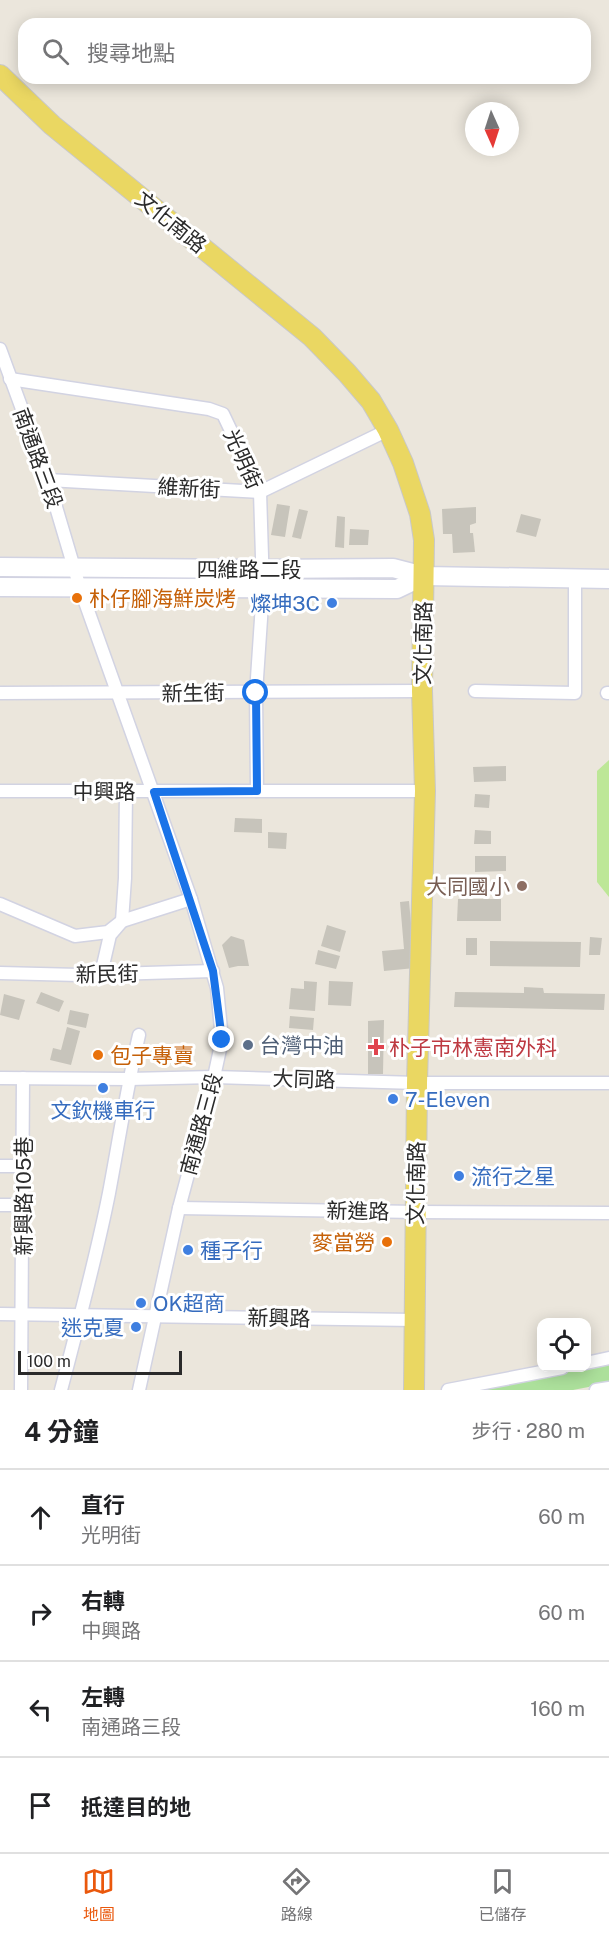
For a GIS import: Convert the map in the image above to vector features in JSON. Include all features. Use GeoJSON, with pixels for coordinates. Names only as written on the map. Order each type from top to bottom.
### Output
{"type":"FeatureCollection","features":[{"type":"Feature","properties":{"kind":"main road","name":"文化南路"},"geometry":{"type":"LineString","coordinates":[[0,75],[52,125],[312,337],[347,372],[371,401],[388,430],[403,463],[420,514],[424,540],[422,692],[425,791],[417,1083],[414,1390]]}},
{"type":"Feature","properties":{"kind":"street","name":"南通路三段"},"geometry":{"type":"LineString","coordinates":[[0,349],[48,480],[80,588],[191,899],[213,971],[218,996],[222,1040],[179,1208],[139,1390]]}},
{"type":"Feature","properties":{"kind":"street","name":"光明街"},"geometry":{"type":"LineString","coordinates":[[10,379],[209,409],[223,414],[260,492],[262,589],[256,693],[257,791]]}},
{"type":"Feature","properties":{"kind":"street","name":"維新街"},"geometry":{"type":"LineString","coordinates":[[48,480],[260,492],[388,430]]}},
{"type":"Feature","properties":{"kind":"street","name":"四維路二段"},"geometry":{"type":"LineString","coordinates":[[0,567],[393,568],[424,576],[609,579]]}},
{"type":"Feature","properties":{"kind":"street","name":"四維路二段"},"geometry":{"type":"LineString","coordinates":[[0,586],[397,589],[424,576]]}},
{"type":"Feature","properties":{"kind":"street"},"geometry":{"type":"LineString","coordinates":[[475,691],[575,693],[575,578]]}},
{"type":"Feature","properties":{"kind":"street","name":"新生街"},"geometry":{"type":"LineString","coordinates":[[0,693],[422,692]]}},
{"type":"Feature","properties":{"kind":"street","name":"中興路"},"geometry":{"type":"LineString","coordinates":[[0,791],[425,791]]}},
{"type":"Feature","properties":{"kind":"street"},"geometry":{"type":"LineString","coordinates":[[101,974],[110,935],[122,921],[126,791]]}},
{"type":"Feature","properties":{"kind":"street"},"geometry":{"type":"LineString","coordinates":[[0,904],[75,936],[108,932],[122,921],[191,899]]}},
{"type":"Feature","properties":{"kind":"street","name":"新民街"},"geometry":{"type":"LineString","coordinates":[[0,974],[213,971]]}},
{"type":"Feature","properties":{"kind":"street"},"geometry":{"type":"LineString","coordinates":[[61,1390],[81,1316],[109,1193],[139,1035]]}},
{"type":"Feature","properties":{"kind":"street","name":"大同路"},"geometry":{"type":"LineString","coordinates":[[0,1078],[214,1077],[417,1083],[609,1083]]}},
{"type":"Feature","properties":{"kind":"street","name":"新興路105巷"},"geometry":{"type":"LineString","coordinates":[[21,1390],[23,1078]]}},
{"type":"Feature","properties":{"kind":"street"},"geometry":{"type":"LineString","coordinates":[[0,1166],[23,1166]]}},
{"type":"Feature","properties":{"kind":"street"},"geometry":{"type":"LineString","coordinates":[[0,1205],[22,1205]]}},
{"type":"Feature","properties":{"kind":"street","name":"新進路"},"geometry":{"type":"LineString","coordinates":[[179,1208],[609,1213]]}},
{"type":"Feature","properties":{"kind":"street","name":"新興路"},"geometry":{"type":"LineString","coordinates":[[0,1314],[415,1320]]}},
{"type":"Feature","properties":{"kind":"street"},"geometry":{"type":"LineString","coordinates":[[591,1362],[609,1358]]}},
{"type":"Feature","properties":{"kind":"street"},"geometry":{"type":"LineString","coordinates":[[448,1390],[541,1372]]}},
{"type":"Feature","properties":{"kind":"street"},"geometry":{"type":"LineString","coordinates":[[596,1390],[609,1388]]}},
{"type":"Feature","properties":{"kind":"green space"},"geometry":{"type":"Polygon","coordinates":[[[609,760],[609,897],[597,882],[597,771],[609,760]]]}},
{"type":"Feature","properties":{"kind":"green space"},"geometry":{"type":"Polygon","coordinates":[[[609,1363],[609,1383],[573,1390],[467,1390],[562,1372],[591,1372],[591,1366],[609,1363]]]}},
{"type":"Feature","properties":{"kind":"building"},"geometry":{"type":"Polygon","coordinates":[[[277,504],[290,506],[285,537],[271,535],[277,504]]]}},
{"type":"Feature","properties":{"kind":"building"},"geometry":{"type":"Polygon","coordinates":[[[476,507],[476,523],[470,525],[475,552],[453,553],[452,534],[443,534],[442,509],[476,507]]]}},
{"type":"Feature","properties":{"kind":"building"},"geometry":{"type":"Polygon","coordinates":[[[299,509],[308,511],[301,539],[292,537],[299,509]]]}},
{"type":"Feature","properties":{"kind":"building"},"geometry":{"type":"Polygon","coordinates":[[[521,514],[541,519],[536,537],[516,532],[521,514]]]}},
{"type":"Feature","properties":{"kind":"building"},"geometry":{"type":"Polygon","coordinates":[[[337,516],[345,517],[344,548],[335,547],[337,516]]]}},
{"type":"Feature","properties":{"kind":"building"},"geometry":{"type":"Polygon","coordinates":[[[350,529],[369,530],[368,545],[349,545],[350,529]]]}},
{"type":"Feature","properties":{"kind":"building"},"geometry":{"type":"Polygon","coordinates":[[[506,766],[506,781],[474,782],[473,767],[506,766]]]}},
{"type":"Feature","properties":{"kind":"building"},"geometry":{"type":"Polygon","coordinates":[[[475,794],[490,795],[489,808],[474,807],[475,794]]]}},
{"type":"Feature","properties":{"kind":"building"},"geometry":{"type":"Polygon","coordinates":[[[235,818],[262,819],[262,833],[234,832],[235,818]]]}},
{"type":"Feature","properties":{"kind":"building"},"geometry":{"type":"Polygon","coordinates":[[[475,830],[491,831],[491,844],[474,844],[475,830]]]}},
{"type":"Feature","properties":{"kind":"building"},"geometry":{"type":"Polygon","coordinates":[[[268,832],[287,833],[286,849],[268,848],[268,832]]]}},
{"type":"Feature","properties":{"kind":"building"},"geometry":{"type":"Polygon","coordinates":[[[475,856],[506,856],[506,871],[475,872],[475,856]]]}},
{"type":"Feature","properties":{"kind":"building"},"geometry":{"type":"Polygon","coordinates":[[[458,899],[501,899],[501,921],[457,921],[458,899]]]}},
{"type":"Feature","properties":{"kind":"building"},"geometry":{"type":"Polygon","coordinates":[[[409,901],[415,968],[384,971],[382,951],[404,949],[400,902],[409,901]]]}},
{"type":"Feature","properties":{"kind":"building"},"geometry":{"type":"Polygon","coordinates":[[[327,925],[346,931],[340,952],[321,946],[327,925]]]}},
{"type":"Feature","properties":{"kind":"building"},"geometry":{"type":"Polygon","coordinates":[[[231,936],[244,940],[249,966],[229,968],[222,945],[231,936]]]}},
{"type":"Feature","properties":{"kind":"building"},"geometry":{"type":"Polygon","coordinates":[[[590,937],[602,938],[600,955],[589,955],[590,937]]]}},
{"type":"Feature","properties":{"kind":"building"},"geometry":{"type":"Polygon","coordinates":[[[466,938],[477,938],[477,955],[466,955],[466,938]]]}},
{"type":"Feature","properties":{"kind":"building"},"geometry":{"type":"Polygon","coordinates":[[[490,941],[581,942],[580,967],[490,966],[490,941]]]}},
{"type":"Feature","properties":{"kind":"building"},"geometry":{"type":"Polygon","coordinates":[[[318,950],[340,956],[336,969],[315,964],[318,950]]]}},
{"type":"Feature","properties":{"kind":"building"},"geometry":{"type":"Polygon","coordinates":[[[304,981],[317,982],[315,1011],[289,1009],[291,988],[304,989],[304,981]]]}},
{"type":"Feature","properties":{"kind":"building"},"geometry":{"type":"Polygon","coordinates":[[[329,981],[353,982],[351,1006],[328,1005],[329,981]]]}},
{"type":"Feature","properties":{"kind":"building"},"geometry":{"type":"Polygon","coordinates":[[[524,987],[543,988],[544,993],[605,994],[604,1010],[454,1007],[455,992],[524,993],[524,987]]]}},
{"type":"Feature","properties":{"kind":"building"},"geometry":{"type":"Polygon","coordinates":[[[41,992],[64,1001],[59,1012],[36,1003],[41,992]]]}},
{"type":"Feature","properties":{"kind":"building"},"geometry":{"type":"Polygon","coordinates":[[[4,994],[25,1000],[19,1020],[0,1015],[4,994]]]}},
{"type":"Feature","properties":{"kind":"building"},"geometry":{"type":"Polygon","coordinates":[[[70,1010],[89,1014],[86,1028],[67,1024],[70,1010]]]}},
{"type":"Feature","properties":{"kind":"building"},"geometry":{"type":"Polygon","coordinates":[[[290,1016],[314,1018],[313,1030],[289,1028],[290,1016]]]}},
{"type":"Feature","properties":{"kind":"building","name":"朴子市林憲南外科"},"geometry":{"type":"Polygon","coordinates":[[[384,1020],[383,1074],[368,1074],[368,1021],[384,1020]]]}},
{"type":"Feature","properties":{"kind":"building"},"geometry":{"type":"Polygon","coordinates":[[[67,1027],[80,1031],[71,1065],[50,1060],[53,1048],[61,1050],[67,1027]]]}},
{"type":"Feature","properties":{"kind":"place","name":"朴仔腳海鮮炭烤"},"geometry":{"type":"Point","coordinates":[77,598]}},
{"type":"Feature","properties":{"kind":"place","name":"燦坤3C"},"geometry":{"type":"Point","coordinates":[332,603]}},
{"type":"Feature","properties":{"kind":"place","name":"大同國小"},"geometry":{"type":"Point","coordinates":[522,886]}},
{"type":"Feature","properties":{"kind":"place","name":"台灣中油"},"geometry":{"type":"Point","coordinates":[248,1045]}},
{"type":"Feature","properties":{"kind":"place","name":"朴子市林憲南外科"},"geometry":{"type":"Point","coordinates":[376,1047]}},
{"type":"Feature","properties":{"kind":"place","name":"包子專賣"},"geometry":{"type":"Point","coordinates":[98,1055]}},
{"type":"Feature","properties":{"kind":"place","name":"文欽機車行"},"geometry":{"type":"Point","coordinates":[103,1088]}},
{"type":"Feature","properties":{"kind":"place","name":"7-Eleven"},"geometry":{"type":"Point","coordinates":[393,1099]}},
{"type":"Feature","properties":{"kind":"place","name":"流行之星"},"geometry":{"type":"Point","coordinates":[459,1176]}},
{"type":"Feature","properties":{"kind":"place","name":"麥當勞"},"geometry":{"type":"Point","coordinates":[387,1242]}},
{"type":"Feature","properties":{"kind":"place","name":"種子行"},"geometry":{"type":"Point","coordinates":[188,1250]}},
{"type":"Feature","properties":{"kind":"place","name":"OK超商"},"geometry":{"type":"Point","coordinates":[141,1303]}},
{"type":"Feature","properties":{"kind":"place","name":"迷克夏"},"geometry":{"type":"Point","coordinates":[136,1327]}},
{"type":"Feature","properties":{"kind":"route"},"geometry":{"type":"LineString","coordinates":[[222,1040],[213,971],[154,792],[257,791],[256,693]]}}]}
